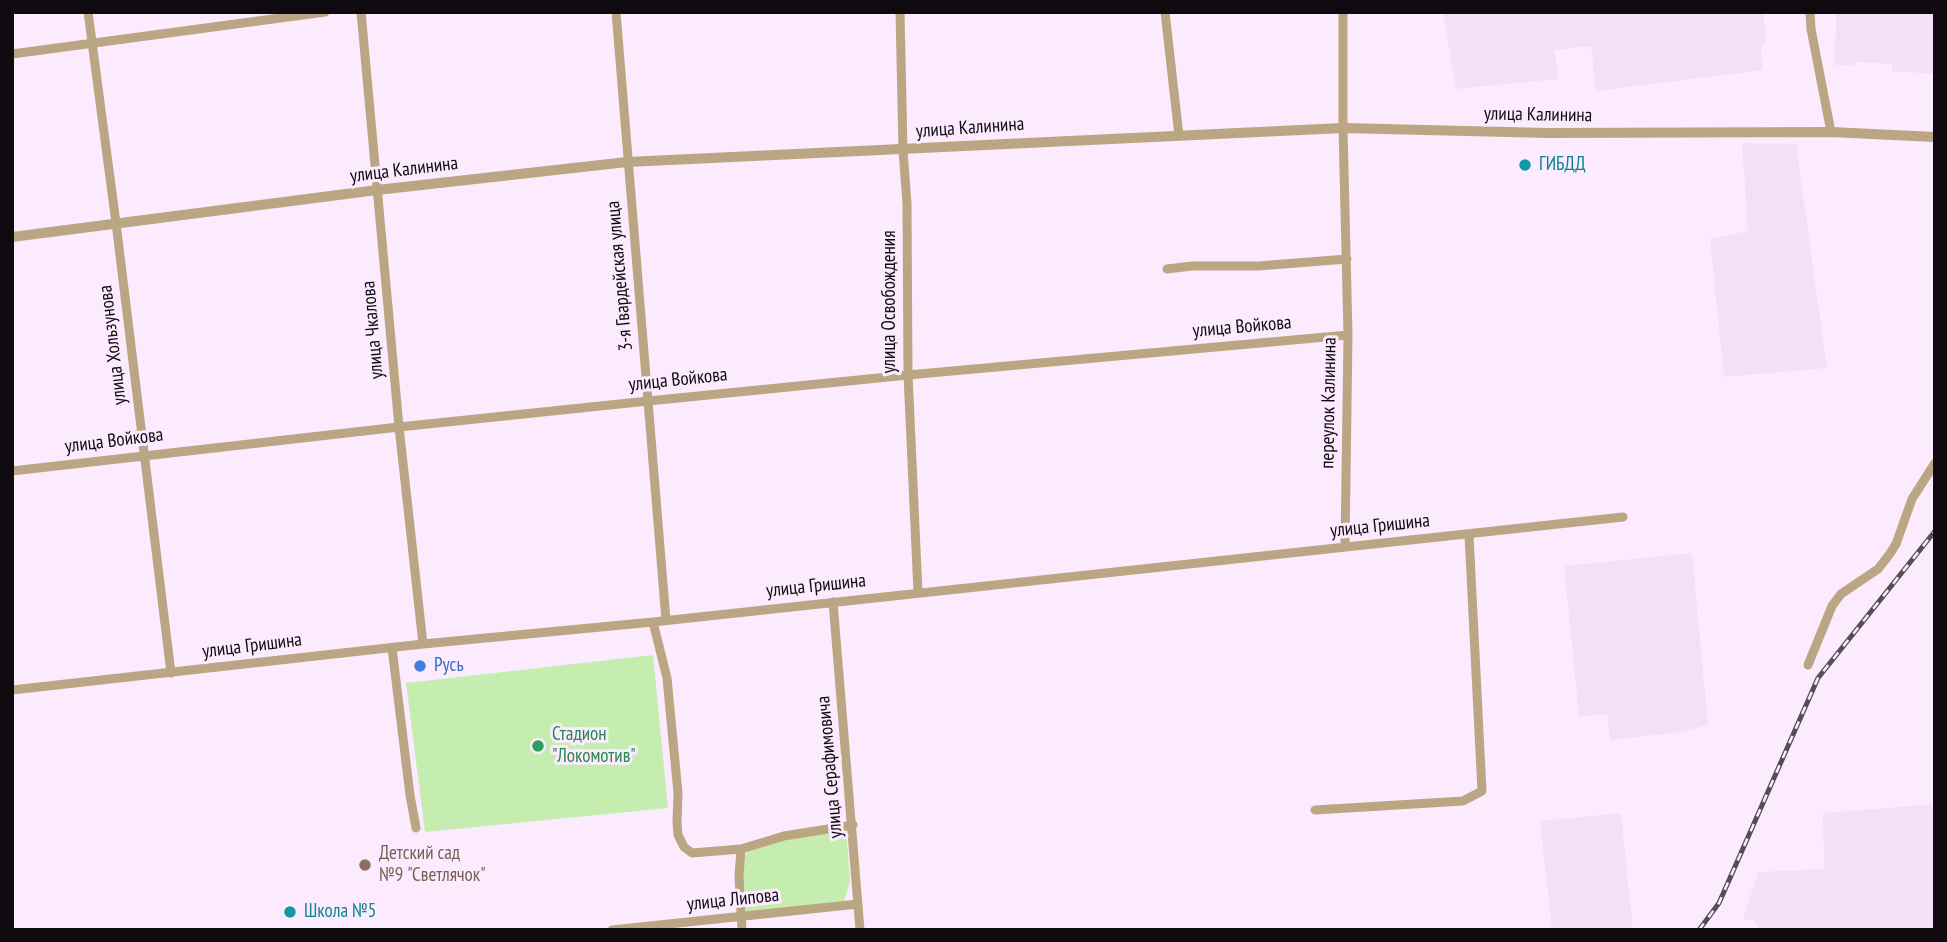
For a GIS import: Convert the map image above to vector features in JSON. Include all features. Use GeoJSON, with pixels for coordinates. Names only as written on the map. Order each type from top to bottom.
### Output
{"type":"FeatureCollection","features":[{"type":"Feature","properties":{"kind":"street","name":"улица Хользунова"},"geometry":{"type":"LineString","coordinates":[[88,12],[172,673]]}},
{"type":"Feature","properties":{"kind":"street"},"geometry":{"type":"LineString","coordinates":[[12,54],[325,12]]}},
{"type":"Feature","properties":{"kind":"street","name":"улица Чкалова"},"geometry":{"type":"LineString","coordinates":[[361,12],[399,426],[423,644]]}},
{"type":"Feature","properties":{"kind":"street","name":"3-я Гвардейская улица"},"geometry":{"type":"LineString","coordinates":[[616,12],[666,620]]}},
{"type":"Feature","properties":{"kind":"street","name":"улица Освобождения"},"geometry":{"type":"LineString","coordinates":[[900,12],[907,204],[908,375],[918,592]]}},
{"type":"Feature","properties":{"kind":"street"},"geometry":{"type":"LineString","coordinates":[[1165,12],[1179,136]]}},
{"type":"Feature","properties":{"kind":"street","name":"переулок Калинина"},"geometry":{"type":"LineString","coordinates":[[1343,12],[1348,335],[1345,547]]}},
{"type":"Feature","properties":{"kind":"street"},"geometry":{"type":"LineString","coordinates":[[1810,12],[1831,132]]}},
{"type":"Feature","properties":{"kind":"street","name":"улица Калинина"},"geometry":{"type":"LineString","coordinates":[[12,236],[627,162],[1343,128],[1548,133],[1831,132],[1935,137]]}},
{"type":"Feature","properties":{"kind":"street"},"geometry":{"type":"LineString","coordinates":[[1167,269],[1192,266],[1258,267],[1347,259]]}},
{"type":"Feature","properties":{"kind":"street","name":"улица Войкова"},"geometry":{"type":"LineString","coordinates":[[12,471],[399,426],[908,375],[1348,335]]}},
{"type":"Feature","properties":{"kind":"street"},"geometry":{"type":"LineString","coordinates":[[1808,665],[1832,606],[1841,594],[1878,569],[1889,555],[1896,544],[1912,499],[1935,463]]}},
{"type":"Feature","properties":{"kind":"street","name":"улица Гришина"},"geometry":{"type":"LineString","coordinates":[[12,690],[1623,517]]}},
{"type":"Feature","properties":{"kind":"street"},"geometry":{"type":"LineString","coordinates":[[1315,810],[1463,801],[1482,791],[1469,535]]}},
{"type":"Feature","properties":{"kind":"street","name":"улица Серафимовича"},"geometry":{"type":"LineString","coordinates":[[832,602],[860,930]]}},
{"type":"Feature","properties":{"kind":"street"},"geometry":{"type":"LineString","coordinates":[[653,622],[667,678],[678,793],[678,835],[684,847],[692,853],[741,849],[784,835],[853,825]]}},
{"type":"Feature","properties":{"kind":"street"},"geometry":{"type":"LineString","coordinates":[[392,648],[416,828]]}},
{"type":"Feature","properties":{"kind":"street"},"geometry":{"type":"LineString","coordinates":[[741,849],[739,860],[742,930]]}},
{"type":"Feature","properties":{"kind":"street","name":"улица Липова"},"geometry":{"type":"LineString","coordinates":[[612,930],[858,904]]}},
{"type":"Feature","properties":{"kind":"shaded area"},"geometry":{"type":"Polygon","coordinates":[[[1443,12],[1763,12],[1766,41],[1761,49],[1763,70],[1596,91],[1591,46],[1555,50],[1558,79],[1456,89],[1443,12]]]}},
{"type":"Feature","properties":{"kind":"shaded area"},"geometry":{"type":"Polygon","coordinates":[[[1836,12],[1935,12],[1935,74],[1892,71],[1892,64],[1856,62],[1854,66],[1835,65],[1836,12]]]}},
{"type":"Feature","properties":{"kind":"shaded area"},"geometry":{"type":"Polygon","coordinates":[[[1742,143],[1796,144],[1827,368],[1724,377],[1710,239],[1748,231],[1742,143]]]}},
{"type":"Feature","properties":{"kind":"shaded area"},"geometry":{"type":"Polygon","coordinates":[[[1692,553],[1708,725],[1682,732],[1610,740],[1607,714],[1579,717],[1564,566],[1692,553]]]}},
{"type":"Feature","properties":{"kind":"shaded area"},"geometry":{"type":"Polygon","coordinates":[[[1935,804],[1935,930],[1760,930],[1754,921],[1743,919],[1758,872],[1824,869],[1823,813],[1935,804]]]}},
{"type":"Feature","properties":{"kind":"shaded area"},"geometry":{"type":"Polygon","coordinates":[[[1621,813],[1633,930],[1552,930],[1540,821],[1621,813]]]}},
{"type":"Feature","properties":{"kind":"green space","name":"Стадион \"Локомотив\""},"geometry":{"type":"Polygon","coordinates":[[[653,655],[668,808],[425,832],[406,683],[653,655]]]}},
{"type":"Feature","properties":{"kind":"green space"},"geometry":{"type":"Polygon","coordinates":[[[839,832],[847,840],[850,882],[844,901],[746,912],[742,862],[749,849],[803,836],[839,832]]]}},
{"type":"Feature","properties":{"kind":"railway"},"geometry":{"type":"LineString","coordinates":[[1699,930],[1719,903],[1818,678],[1935,531]]}},
{"type":"Feature","properties":{"kind":"place","name":"ГИБДД"},"geometry":{"type":"Point","coordinates":[1525,165]}},
{"type":"Feature","properties":{"kind":"place","name":"Русь"},"geometry":{"type":"Point","coordinates":[420,666]}},
{"type":"Feature","properties":{"kind":"place","name":"Стадион \"Локомотив\""},"geometry":{"type":"Point","coordinates":[538,746]}},
{"type":"Feature","properties":{"kind":"place","name":"Детский сад №9 \"Светлячок\""},"geometry":{"type":"Point","coordinates":[365,865]}},
{"type":"Feature","properties":{"kind":"place","name":"Школа №5"},"geometry":{"type":"Point","coordinates":[290,912]}}]}
